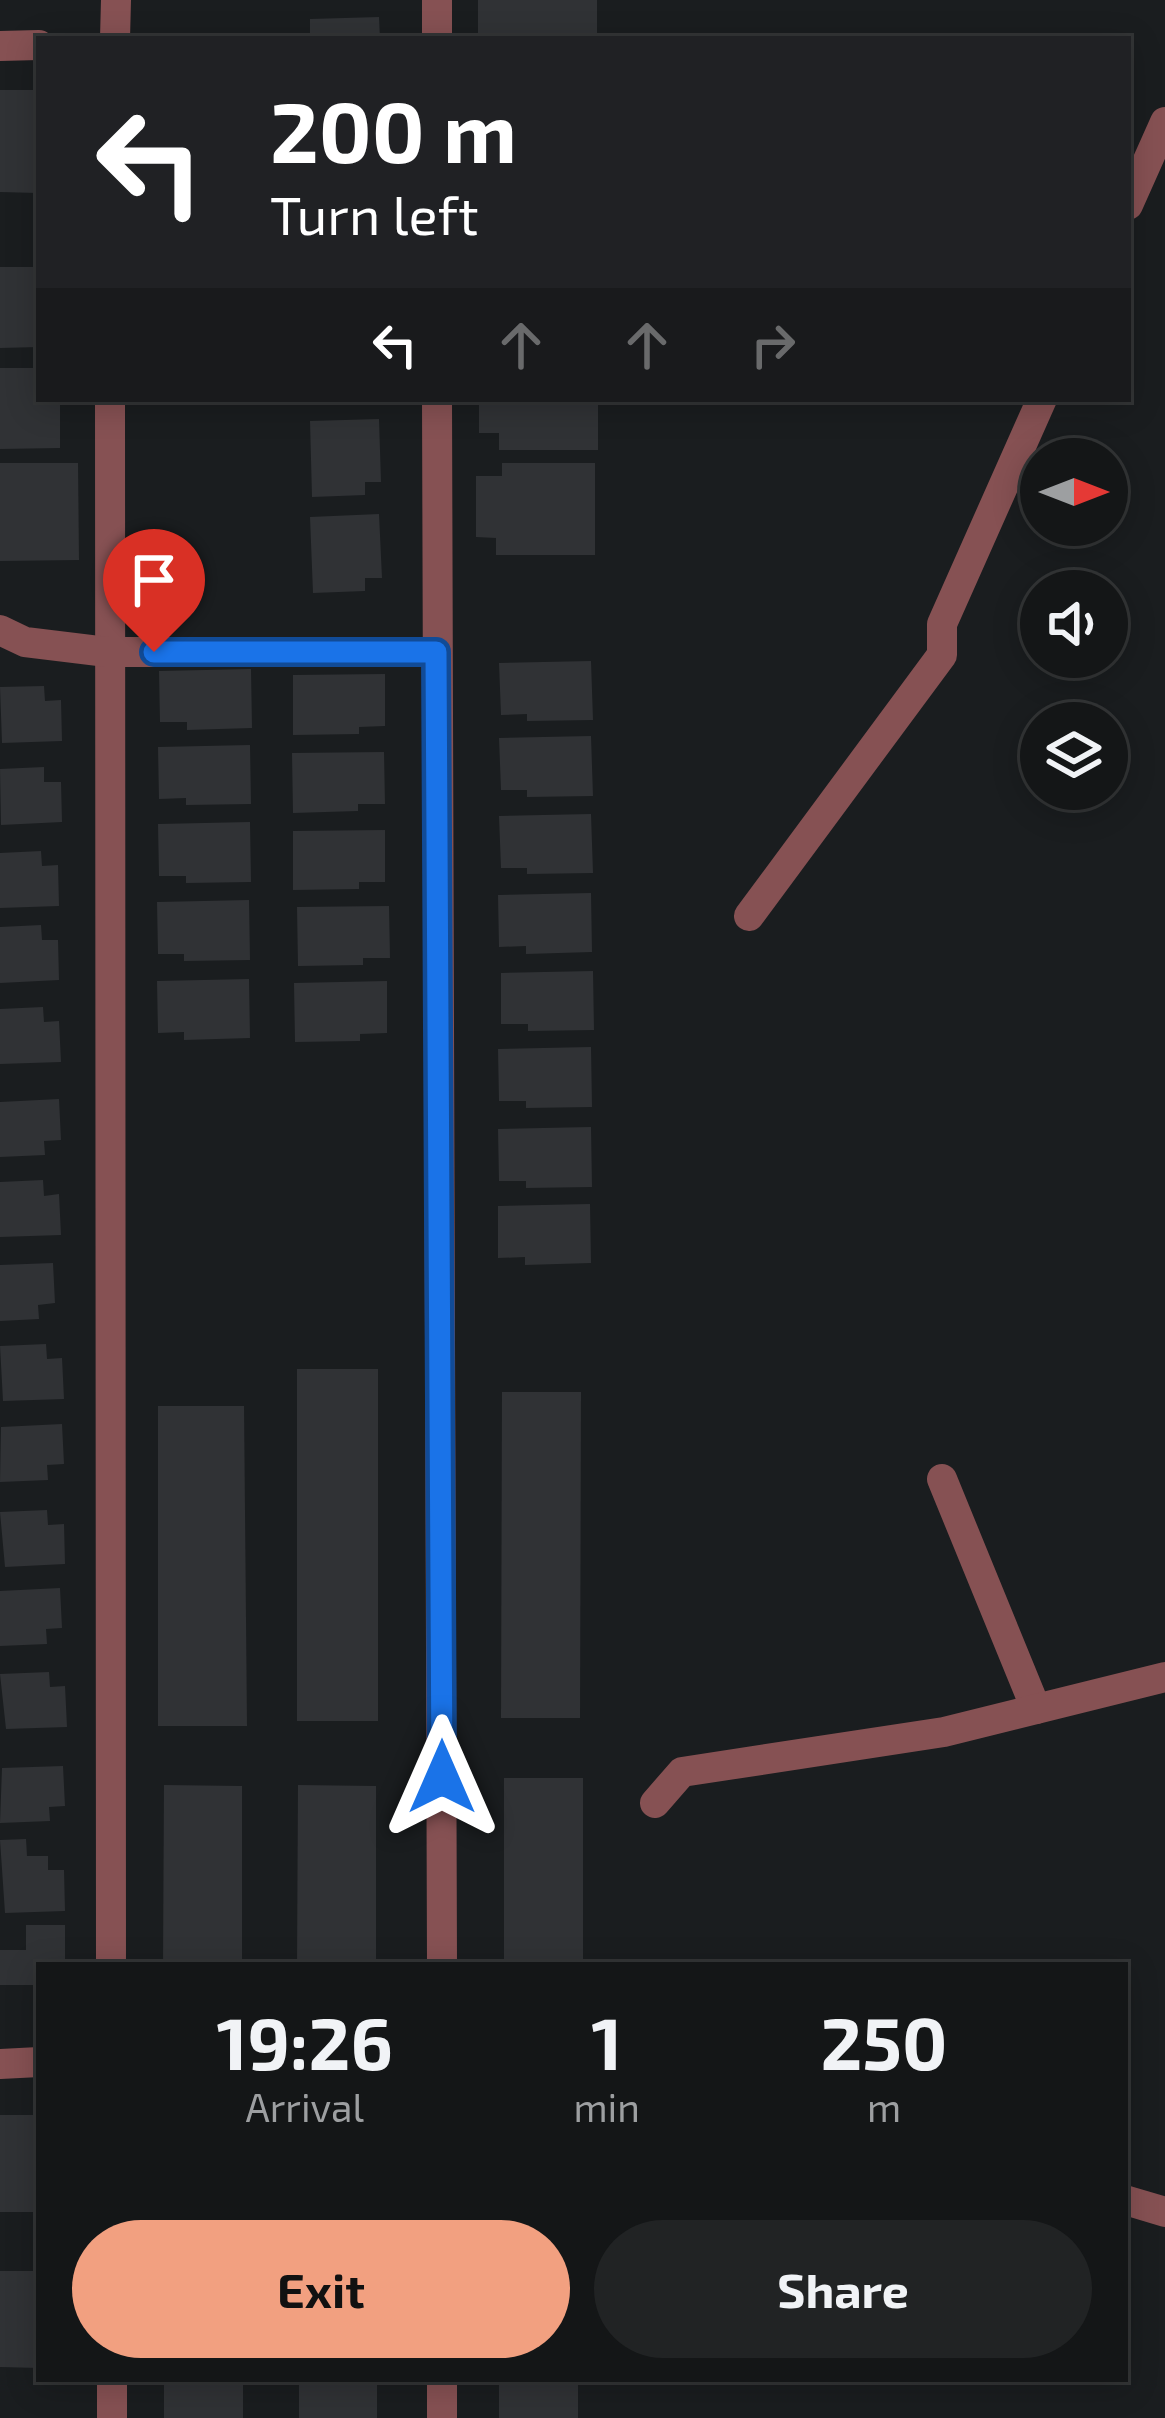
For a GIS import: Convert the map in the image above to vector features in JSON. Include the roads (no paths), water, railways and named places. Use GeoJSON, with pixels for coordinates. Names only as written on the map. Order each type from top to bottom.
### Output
{"type":"FeatureCollection","features":[{"type":"Feature","properties":{"kind":"street"},"geometry":{"type":"LineString","coordinates":[[116,0],[116,36]]}},
{"type":"Feature","properties":{"kind":"street"},"geometry":{"type":"LineString","coordinates":[[437,0],[437,36]]}},
{"type":"Feature","properties":{"kind":"street"},"geometry":{"type":"LineString","coordinates":[[0,46],[36,45]]}},
{"type":"Feature","properties":{"kind":"street"},"geometry":{"type":"LineString","coordinates":[[1131,198],[1165,122]]}},
{"type":"Feature","properties":{"kind":"street"},"geometry":{"type":"LineString","coordinates":[[110,402],[112,1962]]}},
{"type":"Feature","properties":{"kind":"street"},"geometry":{"type":"LineString","coordinates":[[437,402],[442,1962]]}},
{"type":"Feature","properties":{"kind":"street"},"geometry":{"type":"LineString","coordinates":[[749,916],[942,655],[942,624],[1041,402]]}},
{"type":"Feature","properties":{"kind":"street"},"geometry":{"type":"LineString","coordinates":[[0,630],[25,642],[107,652],[436,652]]}},
{"type":"Feature","properties":{"kind":"street"},"geometry":{"type":"LineString","coordinates":[[942,1479],[1036,1709]]}},
{"type":"Feature","properties":{"kind":"street"},"geometry":{"type":"LineString","coordinates":[[655,1803],[682,1772],[944,1732],[1165,1677]]}},
{"type":"Feature","properties":{"kind":"street"},"geometry":{"type":"LineString","coordinates":[[0,2064],[36,2062]]}},
{"type":"Feature","properties":{"kind":"street"},"geometry":{"type":"LineString","coordinates":[[1128,2201],[1165,2212]]}},
{"type":"Feature","properties":{"kind":"street"},"geometry":{"type":"LineString","coordinates":[[112,2382],[112,2418]]}},
{"type":"Feature","properties":{"kind":"street"},"geometry":{"type":"LineString","coordinates":[[442,2382],[442,2418]]}}]}
